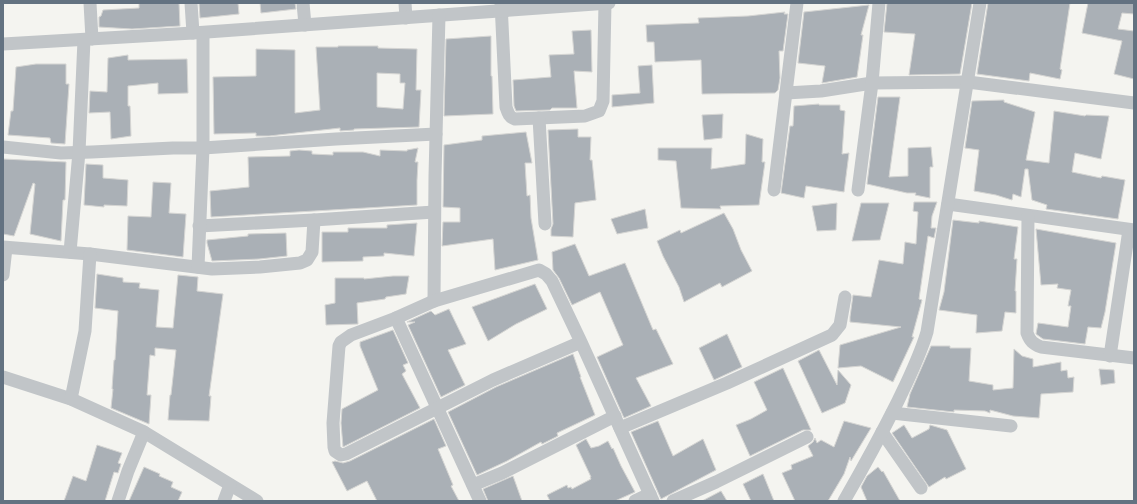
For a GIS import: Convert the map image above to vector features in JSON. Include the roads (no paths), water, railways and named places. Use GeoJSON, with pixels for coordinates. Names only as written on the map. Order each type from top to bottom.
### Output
{"type":"FeatureCollection","features":[{"type":"Feature","properties":{"kind":"street"},"geometry":{"type":"LineString","coordinates":[[70,252],[90,3]]}},
{"type":"Feature","properties":{"kind":"street"},"geometry":{"type":"LineString","coordinates":[[191,3],[198,33],[202,148],[198,267]]}},
{"type":"Feature","properties":{"kind":"street"},"geometry":{"type":"LineString","coordinates":[[303,3],[305,25]]}},
{"type":"Feature","properties":{"kind":"street"},"geometry":{"type":"LineString","coordinates":[[405,3],[406,18]]}},
{"type":"Feature","properties":{"kind":"street"},"geometry":{"type":"LineString","coordinates":[[501,7],[506,108],[509,115],[515,119],[585,116],[596,113],[602,108],[605,3]]}},
{"type":"Feature","properties":{"kind":"street"},"geometry":{"type":"LineString","coordinates":[[3,44],[198,33],[439,16],[501,7],[609,3]]}},
{"type":"Feature","properties":{"kind":"street"},"geometry":{"type":"LineString","coordinates":[[774,190],[797,3]]}},
{"type":"Feature","properties":{"kind":"street"},"geometry":{"type":"LineString","coordinates":[[858,190],[872,83],[879,3]]}},
{"type":"Feature","properties":{"kind":"street"},"geometry":{"type":"LineString","coordinates":[[844,501],[872,454],[923,347],[927,332],[980,3]]}},
{"type":"Feature","properties":{"kind":"street"},"geometry":{"type":"LineString","coordinates":[[434,301],[434,212],[439,16]]}},
{"type":"Feature","properties":{"kind":"street"},"geometry":{"type":"LineString","coordinates":[[786,93],[821,91],[872,83],[968,82],[1134,103]]}},
{"type":"Feature","properties":{"kind":"street"},"geometry":{"type":"LineString","coordinates":[[539,118],[544,224]]}},
{"type":"Feature","properties":{"kind":"street"},"geometry":{"type":"LineString","coordinates":[[3,147],[79,152],[202,148],[436,134]]}},
{"type":"Feature","properties":{"kind":"street"},"geometry":{"type":"LineString","coordinates":[[948,204],[1132,230],[1110,356]]}},
{"type":"Feature","properties":{"kind":"street"},"geometry":{"type":"LineString","coordinates":[[199,226],[434,212]]}},
{"type":"Feature","properties":{"kind":"street"},"geometry":{"type":"LineString","coordinates":[[1028,216],[1027,333],[1030,340],[1035,345],[1041,347],[1134,358]]}},
{"type":"Feature","properties":{"kind":"street"},"geometry":{"type":"LineString","coordinates":[[3,275],[4,248],[90,254],[212,269],[260,267],[300,263],[307,260],[312,252],[314,220]]}},
{"type":"Feature","properties":{"kind":"street"},"geometry":{"type":"LineString","coordinates":[[71,399],[85,331],[90,254]]}},
{"type":"Feature","properties":{"kind":"street"},"geometry":{"type":"LineString","coordinates":[[581,342],[494,380],[346,454],[341,455],[335,451],[333,423],[339,346],[341,342],[351,335],[396,318],[434,301],[539,270],[546,274],[552,281],[581,342],[651,497],[635,501]]}},
{"type":"Feature","properties":{"kind":"street"},"geometry":{"type":"LineString","coordinates":[[473,485],[617,422],[727,383],[832,335],[840,325],[845,298]]}},
{"type":"Feature","properties":{"kind":"street"},"geometry":{"type":"LineString","coordinates":[[396,318],[480,501]]}},
{"type":"Feature","properties":{"kind":"street"},"geometry":{"type":"LineString","coordinates":[[3,377],[71,399],[144,432],[257,501]]}},
{"type":"Feature","properties":{"kind":"street"},"geometry":{"type":"LineString","coordinates":[[892,413],[1011,426]]}},
{"type":"Feature","properties":{"kind":"street"},"geometry":{"type":"LineString","coordinates":[[118,501],[128,471],[144,432]]}},
{"type":"Feature","properties":{"kind":"street"},"geometry":{"type":"LineString","coordinates":[[882,432],[921,488]]}},
{"type":"Feature","properties":{"kind":"street"},"geometry":{"type":"LineString","coordinates":[[673,501],[716,482],[807,437]]}},
{"type":"Feature","properties":{"kind":"street"},"geometry":{"type":"LineString","coordinates":[[224,501],[230,485]]}}]}
